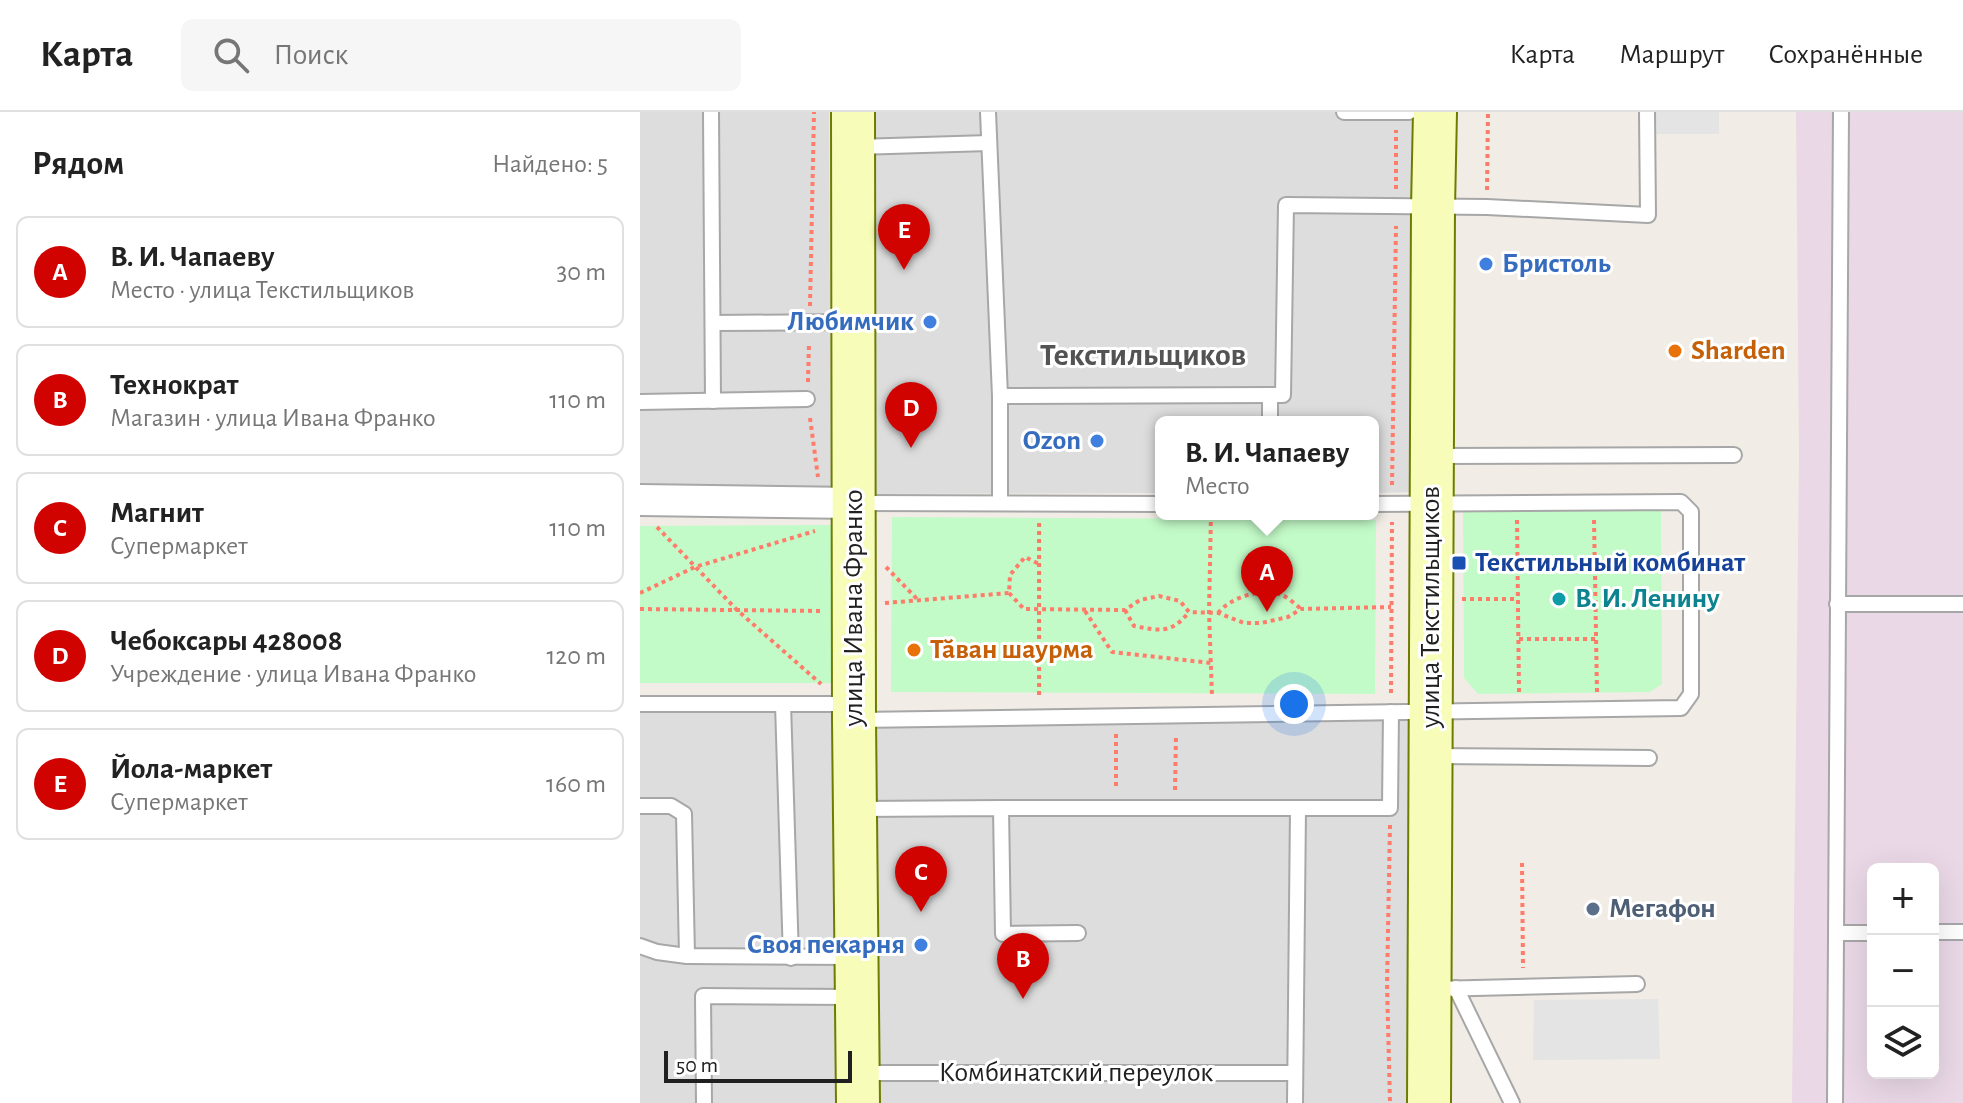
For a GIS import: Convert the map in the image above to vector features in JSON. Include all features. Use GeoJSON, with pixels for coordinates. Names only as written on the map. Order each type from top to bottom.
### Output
{"type":"FeatureCollection","features":[{"type":"Feature","properties":{"kind":"street","name":"улица Текстильщиков"},"geometry":{"type":"LineString","coordinates":[[1429,1103],[1443,988],[1431,756],[1411,712],[1412,503],[1432,456],[1414,207],[1435,112]]}},
{"type":"Feature","properties":{"kind":"street","name":"улица Ивана Франко"},"geometry":{"type":"LineString","coordinates":[[853,130],[854,503],[844,704],[854,809],[858,1088]]}},
{"type":"Feature","properties":{"kind":"street"},"geometry":{"type":"LineString","coordinates":[[646,511],[854,503]]}},
{"type":"Feature","properties":{"kind":"lane"},"geometry":{"type":"LineString","coordinates":[[711,112],[713,401]]}},
{"type":"Feature","properties":{"kind":"lane"},"geometry":{"type":"LineString","coordinates":[[988,112],[1000,396],[1000,503]]}},
{"type":"Feature","properties":{"kind":"lane"},"geometry":{"type":"LineString","coordinates":[[1344,112],[1409,112]]}},
{"type":"Feature","properties":{"kind":"lane"},"geometry":{"type":"LineString","coordinates":[[1000,396],[1283,395],[1286,205],[1487,207],[1648,215],[1647,112]]}},
{"type":"Feature","properties":{"kind":"lane"},"geometry":{"type":"LineString","coordinates":[[1835,1103],[1841,112]]}},
{"type":"Feature","properties":{"kind":"lane"},"geometry":{"type":"LineString","coordinates":[[853,130],[989,143]]}},
{"type":"Feature","properties":{"kind":"lane"},"geometry":{"type":"LineString","coordinates":[[713,323],[852,322]]}},
{"type":"Feature","properties":{"kind":"lane"},"geometry":{"type":"LineString","coordinates":[[1270,395],[1270,416]]}},
{"type":"Feature","properties":{"kind":"lane"},"geometry":{"type":"LineString","coordinates":[[640,402],[807,399]]}},
{"type":"Feature","properties":{"kind":"lane"},"geometry":{"type":"LineString","coordinates":[[1432,456],[1734,455]]}},
{"type":"Feature","properties":{"kind":"lane"},"geometry":{"type":"LineString","coordinates":[[640,704],[844,704],[1039,717],[1681,708],[1691,694],[1691,512],[1681,502],[1379,504]]}},
{"type":"Feature","properties":{"kind":"lane"},"geometry":{"type":"LineString","coordinates":[[854,503],[1155,504]]}},
{"type":"Feature","properties":{"kind":"lane"},"geometry":{"type":"LineString","coordinates":[[1837,604],[1963,604]]}},
{"type":"Feature","properties":{"kind":"lane"},"geometry":{"type":"LineString","coordinates":[[783,704],[791,958]]}},
{"type":"Feature","properties":{"kind":"lane"},"geometry":{"type":"LineString","coordinates":[[854,809],[1390,808],[1411,712]]}},
{"type":"Feature","properties":{"kind":"lane"},"geometry":{"type":"LineString","coordinates":[[1431,756],[1649,758]]}},
{"type":"Feature","properties":{"kind":"lane"},"geometry":{"type":"LineString","coordinates":[[640,806],[671,806],[684,814],[687,956]]}},
{"type":"Feature","properties":{"kind":"lane"},"geometry":{"type":"LineString","coordinates":[[1001,808],[1003,934],[1078,933]]}},
{"type":"Feature","properties":{"kind":"lane"},"geometry":{"type":"LineString","coordinates":[[1295,1103],[1298,808]]}},
{"type":"Feature","properties":{"kind":"lane"},"geometry":{"type":"LineString","coordinates":[[1939,932],[1963,932]]}},
{"type":"Feature","properties":{"kind":"lane"},"geometry":{"type":"LineString","coordinates":[[1837,933],[1867,933]]}},
{"type":"Feature","properties":{"kind":"lane"},"geometry":{"type":"LineString","coordinates":[[640,946],[687,956],[791,958],[856,977]]}},
{"type":"Feature","properties":{"kind":"lane"},"geometry":{"type":"LineString","coordinates":[[704,1103],[703,996],[856,977]]}},
{"type":"Feature","properties":{"kind":"lane"},"geometry":{"type":"LineString","coordinates":[[1443,988],[1637,984]]}},
{"type":"Feature","properties":{"kind":"lane"},"geometry":{"type":"LineString","coordinates":[[1443,988],[1512,1103]]}},
{"type":"Feature","properties":{"kind":"lane","name":"Комбинатский переулок"},"geometry":{"type":"LineString","coordinates":[[858,1088],[1295,1073]]}},
{"type":"Feature","properties":{"kind":"path"},"geometry":{"type":"LineString","coordinates":[[1396,112],[1414,207],[1412,503],[1391,607],[1411,712]]}},
{"type":"Feature","properties":{"kind":"path"},"geometry":{"type":"LineString","coordinates":[[1487,207],[1488,112]]}},
{"type":"Feature","properties":{"kind":"path"},"geometry":{"type":"LineString","coordinates":[[1517,502],[1519,710]]}},
{"type":"Feature","properties":{"kind":"path"},"geometry":{"type":"LineString","coordinates":[[1593,502],[1597,709]]}},
{"type":"Feature","properties":{"kind":"path"},"geometry":{"type":"LineString","coordinates":[[1038,504],[1039,717]]}},
{"type":"Feature","properties":{"kind":"path"},"geometry":{"type":"LineString","coordinates":[[646,511],[737,610],[844,704]]}},
{"type":"Feature","properties":{"kind":"path"},"geometry":{"type":"LineString","coordinates":[[1211,520],[1209,612],[1212,715]]}},
{"type":"Feature","properties":{"kind":"path"},"geometry":{"type":"LineString","coordinates":[[640,593],[695,567],[822,529]]}},
{"type":"Feature","properties":{"kind":"path"},"geometry":{"type":"LineString","coordinates":[[876,557],[918,600]]}},
{"type":"Feature","properties":{"kind":"path"},"geometry":{"type":"LineString","coordinates":[[1039,564],[1025,557],[1010,575],[1009,593],[1024,609],[1125,610],[1140,600],[1159,596],[1180,601],[1189,612]]}},
{"type":"Feature","properties":{"kind":"path"},"geometry":{"type":"LineString","coordinates":[[1518,568],[1594,568]]}},
{"type":"Feature","properties":{"kind":"path"},"geometry":{"type":"LineString","coordinates":[[877,604],[1009,593]]}},
{"type":"Feature","properties":{"kind":"path"},"geometry":{"type":"LineString","coordinates":[[1218,613],[1237,598],[1266,593],[1279,594],[1301,609]]}},
{"type":"Feature","properties":{"kind":"path"},"geometry":{"type":"LineString","coordinates":[[1456,599],[1518,599]]}},
{"type":"Feature","properties":{"kind":"path"},"geometry":{"type":"LineString","coordinates":[[1189,612],[1218,613],[1244,623],[1261,623],[1288,617],[1301,609],[1391,607]]}},
{"type":"Feature","properties":{"kind":"path"},"geometry":{"type":"LineString","coordinates":[[640,609],[825,611]]}},
{"type":"Feature","properties":{"kind":"path"},"geometry":{"type":"LineString","coordinates":[[1125,610],[1134,626],[1160,631],[1179,625],[1189,612]]}},
{"type":"Feature","properties":{"kind":"path"},"geometry":{"type":"LineString","coordinates":[[1085,611],[1112,652],[1211,663]]}},
{"type":"Feature","properties":{"kind":"path"},"geometry":{"type":"LineString","coordinates":[[1519,639],[1596,639]]}},
{"type":"Feature","properties":{"kind":"path"},"geometry":{"type":"LineString","coordinates":[[1175,808],[1176,715]]}},
{"type":"Feature","properties":{"kind":"path"},"geometry":{"type":"LineString","coordinates":[[1116,716],[1116,808]]}},
{"type":"Feature","properties":{"kind":"path"},"geometry":{"type":"LineString","coordinates":[[1390,808],[1387,984],[1390,1103]]}},
{"type":"Feature","properties":{"kind":"path"},"geometry":{"type":"LineString","coordinates":[[1522,863],[1524,987]]}},
{"type":"Feature","properties":{"kind":"shaded area"},"geometry":{"type":"Polygon","coordinates":[[[640,112],[829,112],[831,492],[640,492],[640,112]]]}},
{"type":"Feature","properties":{"kind":"shaded area"},"geometry":{"type":"Polygon","coordinates":[[[869,112],[1418,112],[1420,492],[1379,493],[1379,416],[1155,416],[1155,493],[868,494],[869,112]]]}},
{"type":"Feature","properties":{"kind":"shaded area"},"geometry":{"type":"Polygon","coordinates":[[[1647,112],[1719,112],[1719,134],[1647,134],[1647,112]]]}},
{"type":"Feature","properties":{"kind":"shaded area"},"geometry":{"type":"Polygon","coordinates":[[[1796,112],[1963,112],[1963,1103],[1792,1103],[1799,455],[1796,112]]]}},
{"type":"Feature","properties":{"kind":"shaded area"},"geometry":{"type":"Polygon","coordinates":[[[837,701],[841,1103],[640,1103],[640,702],[837,701]]]}},
{"type":"Feature","properties":{"kind":"shaded area"},"geometry":{"type":"Polygon","coordinates":[[[1416,717],[1411,1103],[875,1103],[876,721],[1416,717]]]}},
{"type":"Feature","properties":{"kind":"shaded area"},"geometry":{"type":"Polygon","coordinates":[[[1658,999],[1660,1059],[1533,1060],[1534,1000],[1658,999]]]}},
{"type":"Feature","properties":{"kind":"green space"},"geometry":{"type":"Polygon","coordinates":[[[1661,508],[1662,684],[1650,692],[1478,694],[1464,678],[1463,510],[1661,508]]]}},
{"type":"Feature","properties":{"kind":"green space"},"geometry":{"type":"Polygon","coordinates":[[[892,517],[1376,520],[1375,694],[891,692],[892,517]]]}},
{"type":"Feature","properties":{"kind":"green space"},"geometry":{"type":"Polygon","coordinates":[[[831,525],[834,683],[640,683],[640,526],[831,525]]]}},
{"type":"Feature","properties":{"kind":"place","name":"Бристоль"},"geometry":{"type":"Point","coordinates":[1486,264]}},
{"type":"Feature","properties":{"kind":"place","name":"Йола-маркет"},"geometry":{"type":"Point","coordinates":[904,270]}},
{"type":"Feature","properties":{"kind":"place","name":"Любимчик"},"geometry":{"type":"Point","coordinates":[930,322]}},
{"type":"Feature","properties":{"kind":"place","name":"Sharden"},"geometry":{"type":"Point","coordinates":[1675,351]}},
{"type":"Feature","properties":{"kind":"place","name":"Ozon"},"geometry":{"type":"Point","coordinates":[1097,441]}},
{"type":"Feature","properties":{"kind":"place","name":"Чебоксары 428008"},"geometry":{"type":"Point","coordinates":[911,448]}},
{"type":"Feature","properties":{"kind":"place","name":"Текстильный комбинат"},"geometry":{"type":"Point","coordinates":[1459,563]}},
{"type":"Feature","properties":{"kind":"place","name":"В. И. Ленину"},"geometry":{"type":"Point","coordinates":[1559,599]}},
{"type":"Feature","properties":{"kind":"place","name":"В. И. Чапаеву"},"geometry":{"type":"Point","coordinates":[1267,612]}},
{"type":"Feature","properties":{"kind":"place","name":"Тӑван шаурма"},"geometry":{"type":"Point","coordinates":[914,650]}},
{"type":"Feature","properties":{"kind":"place","name":"Мегафон"},"geometry":{"type":"Point","coordinates":[1593,909]}},
{"type":"Feature","properties":{"kind":"place","name":"Магнит"},"geometry":{"type":"Point","coordinates":[921,912]}},
{"type":"Feature","properties":{"kind":"place","name":"Своя пекарня"},"geometry":{"type":"Point","coordinates":[921,945]}},
{"type":"Feature","properties":{"kind":"place","name":"Технократ"},"geometry":{"type":"Point","coordinates":[1023,999]}},
{"type":"Feature","properties":{"kind":"district","name":"Текстильщиков"},"geometry":{"type":"Point","coordinates":[1143,355]}}]}
